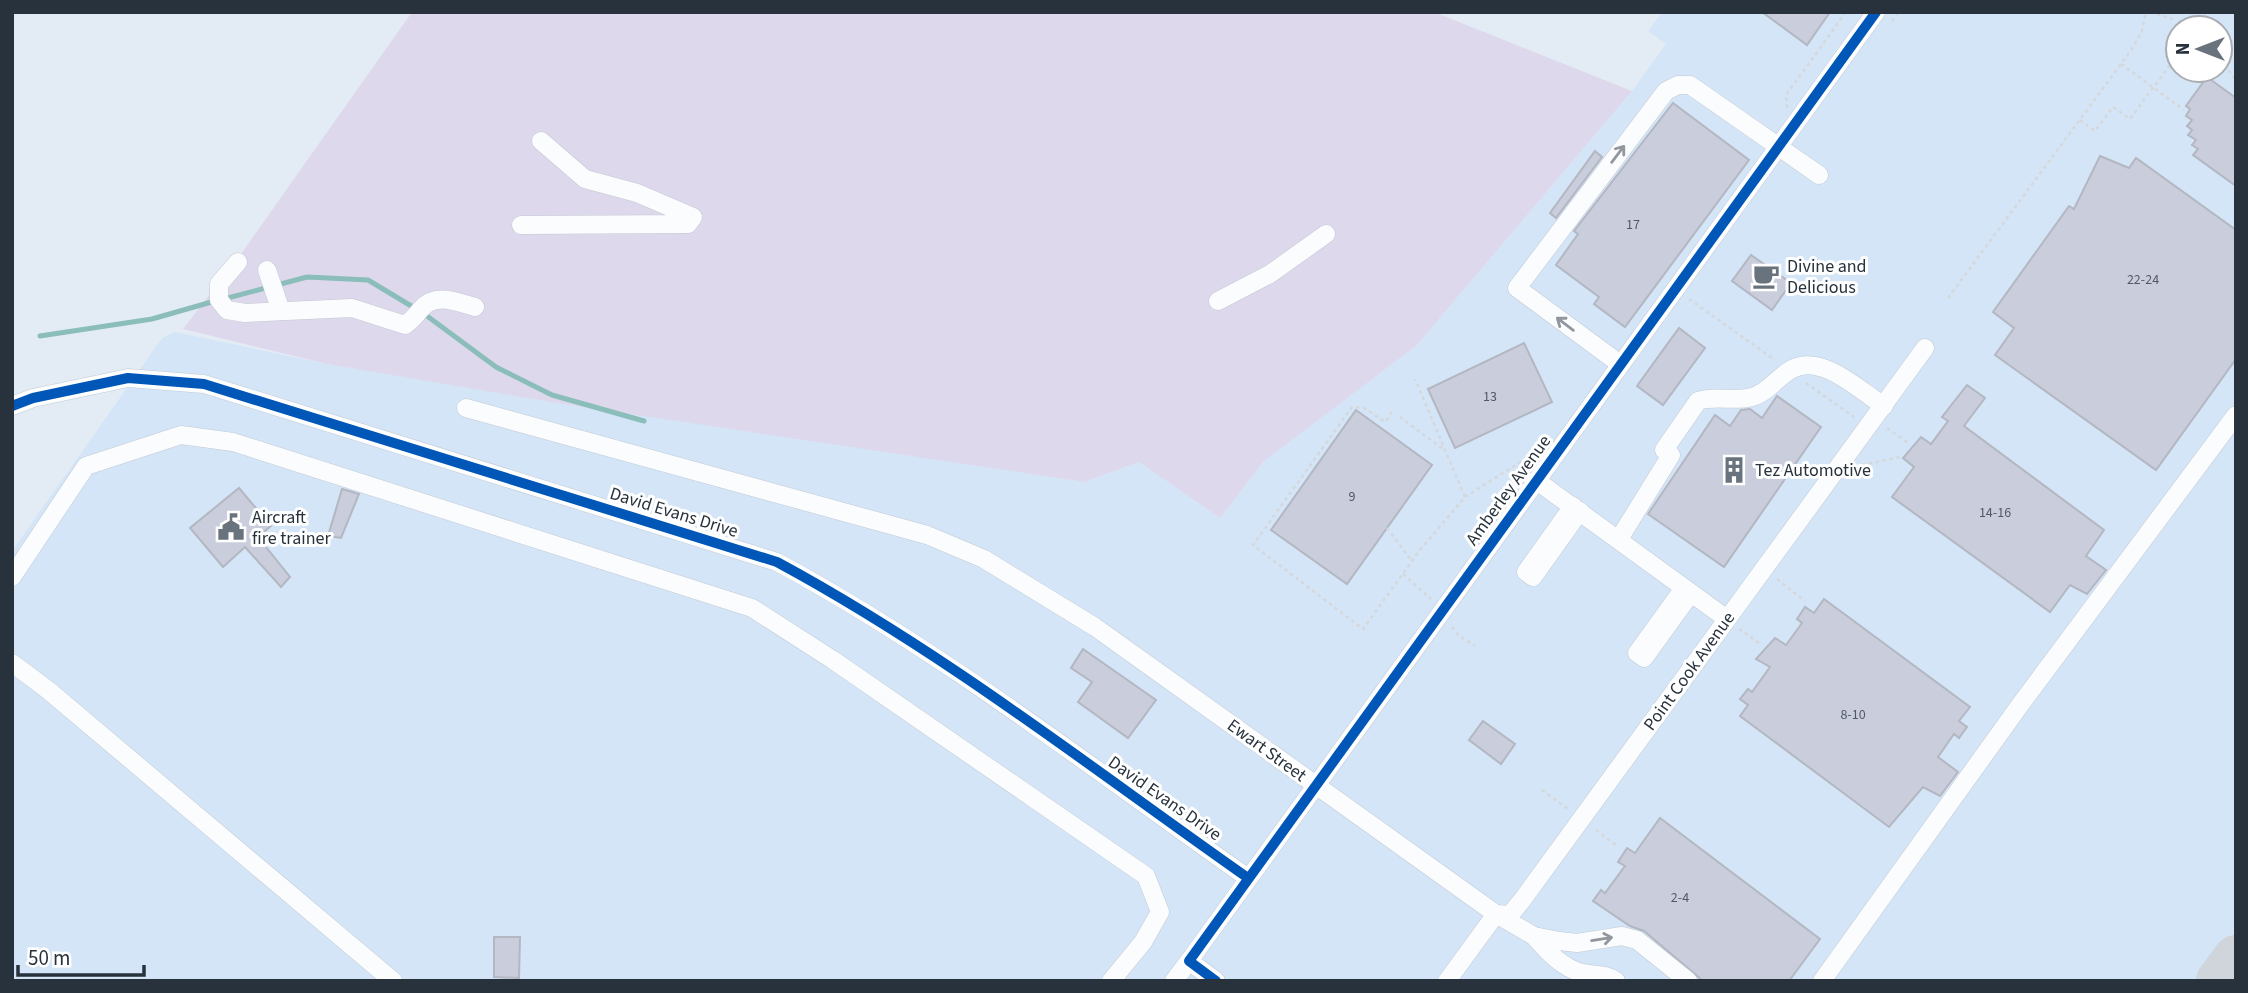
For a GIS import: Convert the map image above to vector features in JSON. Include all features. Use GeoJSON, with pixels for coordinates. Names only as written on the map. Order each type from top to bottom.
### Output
{"type":"FeatureCollection","features":[{"type":"Feature","properties":{"kind":"street","name":"Amberley Avenue"},"geometry":{"type":"LineString","coordinates":[[1174,981],[1876,12]]}},
{"type":"Feature","properties":{"kind":"street"},"geometry":{"type":"LineString","coordinates":[[1620,364],[1517,288],[1666,91],[1678,85],[1690,85],[1819,175]]}},
{"type":"Feature","properties":{"kind":"street"},"geometry":{"type":"LineString","coordinates":[[521,225],[688,224],[693,217],[637,193],[586,179],[541,141]]}},
{"type":"Feature","properties":{"kind":"street"},"geometry":{"type":"LineString","coordinates":[[1218,301],[1270,274],[1326,234]]}},
{"type":"Feature","properties":{"kind":"street"},"geometry":{"type":"LineString","coordinates":[[238,262],[219,284],[219,299],[227,310],[245,313],[352,308],[405,325],[431,301],[444,298],[475,307]]}},
{"type":"Feature","properties":{"kind":"street"},"geometry":{"type":"LineString","coordinates":[[267,273],[281,311]]}},
{"type":"Feature","properties":{"kind":"street","name":"Point Cook Avenue"},"geometry":{"type":"LineString","coordinates":[[1447,981],[1496,914],[1510,915],[1523,899],[1883,415],[1925,348]]}},
{"type":"Feature","properties":{"kind":"street"},"geometry":{"type":"LineString","coordinates":[[1619,539],[1671,454],[1664,450],[1690,407],[1698,401],[1752,397],[1766,391],[1793,369],[1812,365],[1827,369],[1883,415]]}},
{"type":"Feature","properties":{"kind":"street","name":"David Evans Drive"},"geometry":{"type":"LineString","coordinates":[[12,406],[33,398],[128,378],[204,384],[777,562],[860,606],[929,651],[1248,878]]}},
{"type":"Feature","properties":{"kind":"street","name":"Ewart Street"},"geometry":{"type":"LineString","coordinates":[[466,408],[927,536],[984,559],[1105,636],[1496,914],[1534,936]]}},
{"type":"Feature","properties":{"kind":"street"},"geometry":{"type":"LineString","coordinates":[[1822,981],[2020,705],[2236,415]]}},
{"type":"Feature","properties":{"kind":"street"},"geometry":{"type":"LineString","coordinates":[[12,577],[86,466],[181,435],[233,442],[752,608],[833,660],[1146,876],[1160,912],[1143,942],[1111,981]]}},
{"type":"Feature","properties":{"kind":"street"},"geometry":{"type":"LineString","coordinates":[[1537,481],[1730,622]]}},
{"type":"Feature","properties":{"kind":"street"},"geometry":{"type":"LineString","coordinates":[[1529,575],[1576,509]]}},
{"type":"Feature","properties":{"kind":"street"},"geometry":{"type":"LineString","coordinates":[[1640,656],[1688,590]]}},
{"type":"Feature","properties":{"kind":"street"},"geometry":{"type":"LineString","coordinates":[[12,663],[48,690],[393,981]]}},
{"type":"Feature","properties":{"kind":"street"},"geometry":{"type":"LineString","coordinates":[[1534,936],[1563,964],[1583,973],[1597,973],[1616,981]]}},
{"type":"Feature","properties":{"kind":"street"},"geometry":{"type":"LineString","coordinates":[[1534,936],[1577,943],[1622,936],[1637,940],[1688,981]]}},
{"type":"Feature","properties":{"kind":"street"},"geometry":{"type":"LineString","coordinates":[[1189,961],[1216,981]]}},
{"type":"Feature","properties":{"kind":"path"},"geometry":{"type":"LineString","coordinates":[[1791,113],[1786,105],[1786,95],[1846,12]]}},
{"type":"Feature","properties":{"kind":"path"},"geometry":{"type":"LineString","coordinates":[[1948,298],[2121,64],[2137,40],[2148,12]]}},
{"type":"Feature","properties":{"kind":"path"},"geometry":{"type":"LineString","coordinates":[[2121,64],[2184,110]]}},
{"type":"Feature","properties":{"kind":"path"},"geometry":{"type":"LineString","coordinates":[[2080,120],[2095,131],[2113,107],[2130,119],[2164,74]]}},
{"type":"Feature","properties":{"kind":"path"},"geometry":{"type":"LineString","coordinates":[[1415,379],[1465,497]]}},
{"type":"Feature","properties":{"kind":"path"},"geometry":{"type":"LineString","coordinates":[[1392,412],[1385,422],[1364,408],[1352,407],[1253,545],[1363,629],[1412,561],[1465,497],[1535,453]]}},
{"type":"Feature","properties":{"kind":"path"},"geometry":{"type":"LineString","coordinates":[[1883,415],[1910,444]]}},
{"type":"Feature","properties":{"kind":"path"},"geometry":{"type":"LineString","coordinates":[[1399,417],[1446,451]]}},
{"type":"Feature","properties":{"kind":"path"},"geometry":{"type":"LineString","coordinates":[[1862,465],[1900,457]]}},
{"type":"Feature","properties":{"kind":"path"},"geometry":{"type":"LineString","coordinates":[[1387,528],[1412,561]]}},
{"type":"Feature","properties":{"kind":"path"},"geometry":{"type":"LineString","coordinates":[[1771,575],[1805,601]]}},
{"type":"Feature","properties":{"kind":"path"},"geometry":{"type":"LineString","coordinates":[[1730,622],[1762,645]]}},
{"type":"Feature","properties":{"kind":"shaded area"},"geometry":{"type":"Polygon","coordinates":[[[412,12],[1434,12],[1632,91],[1416,346],[1264,461],[1220,518],[1139,462],[1084,482],[557,403],[327,364],[183,329],[241,254],[412,12]]]}},
{"type":"Feature","properties":{"kind":"shaded area"},"geometry":{"type":"Polygon","coordinates":[[[1662,12],[2236,12],[2236,981],[12,981],[12,551],[162,338],[175,332],[327,364],[1084,482],[1139,462],[1220,518],[1264,461],[1416,346],[1632,91],[1666,44],[1648,31],[1662,12]]]}},
{"type":"Feature","properties":{"kind":"building"},"geometry":{"type":"Polygon","coordinates":[[[1762,12],[1830,12],[1807,45],[1762,12]]]}},
{"type":"Feature","properties":{"kind":"building"},"geometry":{"type":"Polygon","coordinates":[[[2202,84],[2217,84],[2236,98],[2236,186],[2193,155],[2198,149],[2192,145],[2196,140],[2188,135],[2192,130],[2187,126],[2192,120],[2186,116],[2190,109],[2186,106],[2202,84]]]}},
{"type":"Feature","properties":{"kind":"building"},"geometry":{"type":"Polygon","coordinates":[[[1673,103],[1749,160],[1625,327],[1594,304],[1599,297],[1556,265],[1578,234],[1574,231],[1673,103]]]}},
{"type":"Feature","properties":{"kind":"building"},"geometry":{"type":"Polygon","coordinates":[[[1595,151],[1602,157],[1556,218],[1550,213],[1595,151]]]}},
{"type":"Feature","properties":{"kind":"building"},"geometry":{"type":"Polygon","coordinates":[[[2100,156],[2129,168],[2136,158],[2236,230],[2236,359],[2156,470],[1995,355],[2014,328],[1993,312],[2069,206],[2074,209],[2100,156]]]}},
{"type":"Feature","properties":{"kind":"building"},"geometry":{"type":"Polygon","coordinates":[[[1751,255],[1791,283],[1772,310],[1732,281],[1751,255]]]}},
{"type":"Feature","properties":{"kind":"building"},"geometry":{"type":"Polygon","coordinates":[[[1679,328],[1705,348],[1663,405],[1637,386],[1679,328]]]}},
{"type":"Feature","properties":{"kind":"building"},"geometry":{"type":"Polygon","coordinates":[[[1524,343],[1552,402],[1455,448],[1428,389],[1524,343]]]}},
{"type":"Feature","properties":{"kind":"building"},"geometry":{"type":"Polygon","coordinates":[[[1967,385],[1985,398],[1964,426],[2104,530],[2086,556],[2106,570],[2087,594],[2070,585],[2050,612],[1892,497],[1914,467],[1903,458],[1921,437],[1931,444],[1948,421],[1942,417],[1967,385]]]}},
{"type":"Feature","properties":{"kind":"building","name":"Tez Automotive"},"geometry":{"type":"Polygon","coordinates":[[[1777,396],[1821,427],[1724,567],[1648,514],[1715,415],[1730,426],[1741,410],[1750,409],[1762,418],[1777,396]]]}},
{"type":"Feature","properties":{"kind":"building"},"geometry":{"type":"Polygon","coordinates":[[[1356,410],[1432,465],[1347,584],[1271,530],[1356,410]]]}},
{"type":"Feature","properties":{"kind":"building","name":"Aircraft fire trainer"},"geometry":{"type":"Polygon","coordinates":[[[239,488],[271,526],[258,537],[290,577],[281,587],[245,547],[223,567],[190,528],[239,488]]]}},
{"type":"Feature","properties":{"kind":"building"},"geometry":{"type":"Polygon","coordinates":[[[342,489],[359,494],[341,538],[328,536],[342,489]]]}},
{"type":"Feature","properties":{"kind":"building"},"geometry":{"type":"Polygon","coordinates":[[[1824,599],[1970,707],[1959,721],[1967,727],[1959,738],[1954,734],[1938,757],[1958,772],[1940,796],[1923,787],[1889,827],[1740,716],[1748,705],[1740,699],[1748,689],[1752,692],[1770,667],[1756,659],[1775,638],[1786,645],[1802,623],[1797,619],[1805,607],[1814,613],[1824,599]]]}},
{"type":"Feature","properties":{"kind":"building"},"geometry":{"type":"Polygon","coordinates":[[[1083,649],[1156,700],[1128,738],[1078,702],[1092,682],[1071,668],[1083,649]]]}},
{"type":"Feature","properties":{"kind":"building"},"geometry":{"type":"Polygon","coordinates":[[[1483,721],[1515,744],[1501,764],[1469,740],[1483,721]]]}},
{"type":"Feature","properties":{"kind":"building"},"geometry":{"type":"Polygon","coordinates":[[[1660,818],[1820,939],[1789,981],[1703,981],[1644,931],[1630,926],[1593,901],[1601,890],[1605,893],[1625,866],[1618,862],[1627,848],[1635,853],[1660,818]]]}},
{"type":"Feature","properties":{"kind":"building"},"geometry":{"type":"Polygon","coordinates":[[[494,937],[520,937],[519,978],[494,977],[494,937]]]}},
{"type":"Feature","properties":{"kind":"waterway"},"geometry":{"type":"LineString","coordinates":[[224,299],[307,277],[368,280],[423,313],[496,367],[552,395],[644,421]]}},
{"type":"Feature","properties":{"kind":"waterway"},"geometry":{"type":"LineString","coordinates":[[40,336],[152,319],[215,301]]}},
{"type":"Feature","properties":{"kind":"taxiway"},"geometry":{"type":"LineString","coordinates":[[2219,981],[2236,958]]}},
{"type":"Feature","properties":{"kind":"cycle path"},"geometry":{"type":"LineString","coordinates":[[1216,981],[1189,961],[1876,12]]}},
{"type":"Feature","properties":{"kind":"cycle path"},"geometry":{"type":"LineString","coordinates":[[12,406],[33,398],[128,378],[204,384],[777,562],[839,597],[959,673],[1248,878]]}},
{"type":"Feature","properties":{"kind":"place","name":"Divine and Delicious"},"geometry":{"type":"Point","coordinates":[1766,276]}},
{"type":"Feature","properties":{"kind":"place","name":"Tez Automotive"},"geometry":{"type":"Point","coordinates":[1734,470]}},
{"type":"Feature","properties":{"kind":"place","name":"Aircraft fire trainer"},"geometry":{"type":"Point","coordinates":[231,527]}}]}
